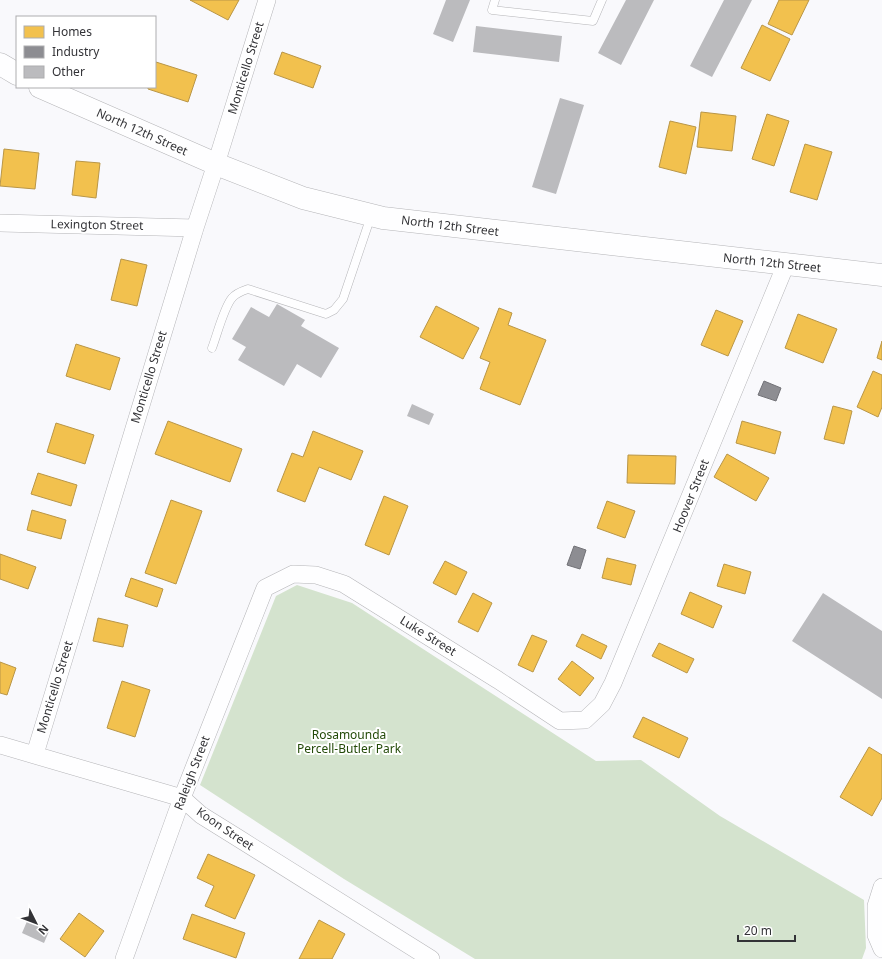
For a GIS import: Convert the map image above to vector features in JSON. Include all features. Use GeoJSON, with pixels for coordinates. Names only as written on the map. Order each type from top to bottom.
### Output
{"type":"FeatureCollection","features":[{"type":"Feature","properties":{"kind":"main road"},"geometry":{"type":"LineString","coordinates":[[0,64],[16,73]]}},
{"type":"Feature","properties":{"kind":"main road","name":"North 12th Street"},"geometry":{"type":"LineString","coordinates":[[42,88],[216,164],[303,198],[383,218],[882,275]]}},
{"type":"Feature","properties":{"kind":"street","name":"Monticello Street"},"geometry":{"type":"LineString","coordinates":[[35,754],[195,228],[267,0]]}},
{"type":"Feature","properties":{"kind":"street","name":"Lexington Street"},"geometry":{"type":"LineString","coordinates":[[0,223],[195,228]]}},
{"type":"Feature","properties":{"kind":"street","name":"Hoover Street"},"geometry":{"type":"LineString","coordinates":[[585,720],[602,704],[613,683],[786,264]]}},
{"type":"Feature","properties":{"kind":"street","name":"Luke Street"},"geometry":{"type":"LineString","coordinates":[[265,588],[293,574],[316,575],[344,584],[498,680],[560,721],[585,720]]}},
{"type":"Feature","properties":{"kind":"street","name":"Raleigh Street"},"geometry":{"type":"LineString","coordinates":[[124,959],[182,798],[265,588]]}},
{"type":"Feature","properties":{"kind":"street","name":"Koon Street"},"geometry":{"type":"LineString","coordinates":[[0,745],[182,798],[201,815],[431,959]]}},
{"type":"Feature","properties":{"kind":"street"},"geometry":{"type":"LineString","coordinates":[[882,887],[876,906],[876,935],[882,949]]}},
{"type":"Feature","properties":{"kind":"lane"},"geometry":{"type":"LineString","coordinates":[[495,0],[492,10],[593,21],[602,0]]}},
{"type":"Feature","properties":{"kind":"lane"},"geometry":{"type":"LineString","coordinates":[[212,348],[231,298],[248,289],[326,314],[334,310],[343,299],[371,215]]}},
{"type":"Feature","properties":{"kind":"green space","name":"Rosamounda Percell-Butler Park"},"geometry":{"type":"Polygon","coordinates":[[[297,585],[352,603],[596,761],[641,760],[720,816],[864,900],[866,948],[862,959],[475,959],[344,879],[200,785],[276,596],[297,585]]]}},
{"type":"Feature","properties":{"kind":"building: Homes"},"geometry":{"type":"Polygon","coordinates":[[[190,0],[239,0],[228,20],[190,0]]]}},
{"type":"Feature","properties":{"kind":"building: Homes"},"geometry":{"type":"Polygon","coordinates":[[[779,0],[809,0],[792,35],[768,24],[779,0]]]}},
{"type":"Feature","properties":{"kind":"building: Homes"},"geometry":{"type":"Polygon","coordinates":[[[762,25],[790,39],[770,81],[741,68],[762,25]]]}},
{"type":"Feature","properties":{"kind":"building: Homes"},"geometry":{"type":"Polygon","coordinates":[[[282,52],[321,66],[313,88],[274,74],[282,52]]]}},
{"type":"Feature","properties":{"kind":"building: Homes"},"geometry":{"type":"Polygon","coordinates":[[[156,62],[197,75],[188,102],[148,89],[156,88],[156,62]]]}},
{"type":"Feature","properties":{"kind":"building: Homes"},"geometry":{"type":"Polygon","coordinates":[[[701,112],[736,116],[732,151],[697,147],[701,112]]]}},
{"type":"Feature","properties":{"kind":"building: Homes"},"geometry":{"type":"Polygon","coordinates":[[[767,114],[789,121],[774,166],[752,159],[767,114]]]}},
{"type":"Feature","properties":{"kind":"building: Homes"},"geometry":{"type":"Polygon","coordinates":[[[670,121],[696,127],[686,174],[659,167],[670,121]]]}},
{"type":"Feature","properties":{"kind":"building: Homes"},"geometry":{"type":"Polygon","coordinates":[[[805,144],[832,152],[817,200],[790,192],[805,144]]]}},
{"type":"Feature","properties":{"kind":"building: Homes"},"geometry":{"type":"Polygon","coordinates":[[[4,149],[39,153],[35,189],[0,186],[4,149]]]}},
{"type":"Feature","properties":{"kind":"building: Homes"},"geometry":{"type":"Polygon","coordinates":[[[76,161],[100,163],[96,198],[72,195],[76,161]]]}},
{"type":"Feature","properties":{"kind":"building: Homes"},"geometry":{"type":"Polygon","coordinates":[[[121,259],[147,265],[137,306],[111,300],[121,259]]]}},
{"type":"Feature","properties":{"kind":"building: Homes"},"geometry":{"type":"Polygon","coordinates":[[[436,306],[479,328],[463,359],[420,337],[436,306]]]}},
{"type":"Feature","properties":{"kind":"building: Homes"},"geometry":{"type":"Polygon","coordinates":[[[499,308],[512,313],[508,325],[546,340],[520,405],[480,389],[490,362],[480,358],[499,308]]]}},
{"type":"Feature","properties":{"kind":"building: Homes"},"geometry":{"type":"Polygon","coordinates":[[[716,310],[743,321],[728,356],[701,345],[716,310]]]}},
{"type":"Feature","properties":{"kind":"building: Homes"},"geometry":{"type":"Polygon","coordinates":[[[798,314],[837,329],[823,363],[785,348],[798,314]]]}},
{"type":"Feature","properties":{"kind":"building: Homes"},"geometry":{"type":"Polygon","coordinates":[[[882,341],[882,360],[877,358],[882,341]]]}},
{"type":"Feature","properties":{"kind":"building: Homes"},"geometry":{"type":"Polygon","coordinates":[[[76,344],[120,358],[110,390],[66,376],[76,344]]]}},
{"type":"Feature","properties":{"kind":"building: Homes"},"geometry":{"type":"Polygon","coordinates":[[[873,371],[882,375],[882,407],[878,417],[857,407],[873,371]]]}},
{"type":"Feature","properties":{"kind":"building: Homes"},"geometry":{"type":"Polygon","coordinates":[[[833,406],[852,411],[844,444],[824,439],[833,406]]]}},
{"type":"Feature","properties":{"kind":"building: Homes"},"geometry":{"type":"Polygon","coordinates":[[[168,421],[242,449],[230,482],[155,454],[168,421]]]}},
{"type":"Feature","properties":{"kind":"building: Homes"},"geometry":{"type":"Polygon","coordinates":[[[742,421],[781,432],[775,454],[736,443],[742,421]]]}},
{"type":"Feature","properties":{"kind":"building: Homes"},"geometry":{"type":"Polygon","coordinates":[[[56,423],[94,435],[85,464],[47,452],[56,423]]]}},
{"type":"Feature","properties":{"kind":"building: Homes"},"geometry":{"type":"Polygon","coordinates":[[[313,431],[363,451],[351,480],[319,467],[305,502],[277,491],[292,453],[303,457],[313,431]]]}},
{"type":"Feature","properties":{"kind":"building: Homes"},"geometry":{"type":"Polygon","coordinates":[[[727,454],[769,478],[756,501],[714,477],[727,454]]]}},
{"type":"Feature","properties":{"kind":"building: Homes"},"geometry":{"type":"Polygon","coordinates":[[[628,455],[676,456],[675,484],[627,483],[628,455]]]}},
{"type":"Feature","properties":{"kind":"building: Homes"},"geometry":{"type":"Polygon","coordinates":[[[38,473],[77,485],[71,506],[31,494],[38,473]]]}},
{"type":"Feature","properties":{"kind":"building: Homes"},"geometry":{"type":"Polygon","coordinates":[[[384,496],[408,506],[389,555],[365,545],[384,496]]]}},
{"type":"Feature","properties":{"kind":"building: Homes"},"geometry":{"type":"Polygon","coordinates":[[[171,500],[202,511],[176,584],[145,573],[171,500]]]}},
{"type":"Feature","properties":{"kind":"building: Homes"},"geometry":{"type":"Polygon","coordinates":[[[607,501],[635,511],[625,538],[597,528],[607,501]]]}},
{"type":"Feature","properties":{"kind":"building: Homes"},"geometry":{"type":"Polygon","coordinates":[[[32,510],[66,520],[61,539],[27,530],[32,510]]]}},
{"type":"Feature","properties":{"kind":"building: Homes"},"geometry":{"type":"Polygon","coordinates":[[[0,554],[36,567],[28,589],[0,579],[0,554]]]}},
{"type":"Feature","properties":{"kind":"building: Homes"},"geometry":{"type":"Polygon","coordinates":[[[607,558],[636,565],[631,585],[602,578],[607,558]]]}},
{"type":"Feature","properties":{"kind":"building: Homes"},"geometry":{"type":"Polygon","coordinates":[[[445,561],[467,572],[456,595],[433,583],[445,561]]]}},
{"type":"Feature","properties":{"kind":"building: Homes"},"geometry":{"type":"Polygon","coordinates":[[[724,564],[751,572],[745,594],[717,586],[724,564]]]}},
{"type":"Feature","properties":{"kind":"building: Homes"},"geometry":{"type":"Polygon","coordinates":[[[131,578],[163,589],[157,607],[125,596],[131,578]]]}},
{"type":"Feature","properties":{"kind":"building: Homes"},"geometry":{"type":"Polygon","coordinates":[[[690,592],[722,606],[713,628],[681,614],[690,592]]]}},
{"type":"Feature","properties":{"kind":"building: Homes"},"geometry":{"type":"Polygon","coordinates":[[[473,593],[492,603],[478,632],[458,622],[473,593]]]}},
{"type":"Feature","properties":{"kind":"building: Homes"},"geometry":{"type":"Polygon","coordinates":[[[98,618],[128,625],[123,647],[93,641],[98,618]]]}},
{"type":"Feature","properties":{"kind":"building: Homes"},"geometry":{"type":"Polygon","coordinates":[[[582,634],[607,646],[601,659],[576,646],[582,634]]]}},
{"type":"Feature","properties":{"kind":"building: Homes"},"geometry":{"type":"Polygon","coordinates":[[[532,635],[547,641],[533,672],[518,665],[532,635]]]}},
{"type":"Feature","properties":{"kind":"building: Homes"},"geometry":{"type":"Polygon","coordinates":[[[659,643],[694,659],[687,673],[652,656],[659,643]]]}},
{"type":"Feature","properties":{"kind":"building: Homes"},"geometry":{"type":"Polygon","coordinates":[[[572,661],[594,678],[580,696],[558,679],[572,661]]]}},
{"type":"Feature","properties":{"kind":"building: Homes"},"geometry":{"type":"Polygon","coordinates":[[[0,662],[16,668],[7,695],[0,693],[0,662]]]}},
{"type":"Feature","properties":{"kind":"building: Homes"},"geometry":{"type":"Polygon","coordinates":[[[122,681],[150,690],[135,737],[107,728],[122,681]]]}},
{"type":"Feature","properties":{"kind":"building: Homes"},"geometry":{"type":"Polygon","coordinates":[[[643,717],[688,738],[679,758],[633,737],[643,717]]]}},
{"type":"Feature","properties":{"kind":"building: Homes"},"geometry":{"type":"Polygon","coordinates":[[[869,747],[882,755],[882,798],[872,816],[840,797],[869,747]]]}},
{"type":"Feature","properties":{"kind":"building: Homes"},"geometry":{"type":"Polygon","coordinates":[[[208,854],[255,875],[235,919],[205,906],[214,886],[197,878],[208,854]]]}},
{"type":"Feature","properties":{"kind":"building: Homes"},"geometry":{"type":"Polygon","coordinates":[[[79,913],[104,931],[85,957],[60,939],[79,913]]]}},
{"type":"Feature","properties":{"kind":"building: Homes"},"geometry":{"type":"Polygon","coordinates":[[[192,914],[245,933],[236,958],[183,939],[192,914]]]}},
{"type":"Feature","properties":{"kind":"building: Homes"},"geometry":{"type":"Polygon","coordinates":[[[319,920],[345,934],[332,959],[299,959],[319,920]]]}},
{"type":"Feature","properties":{"kind":"building: Industry"},"geometry":{"type":"Polygon","coordinates":[[[764,381],[781,388],[776,401],[758,395],[764,381]]]}},
{"type":"Feature","properties":{"kind":"building: Industry"},"geometry":{"type":"Polygon","coordinates":[[[574,546],[586,550],[580,569],[567,565],[574,546]]]}},
{"type":"Feature","properties":{"kind":"building: Other"},"geometry":{"type":"Polygon","coordinates":[[[446,0],[470,0],[453,42],[433,34],[446,0]]]}},
{"type":"Feature","properties":{"kind":"building: Other"},"geometry":{"type":"Polygon","coordinates":[[[626,0],[654,0],[621,65],[598,53],[626,0]]]}},
{"type":"Feature","properties":{"kind":"building: Other"},"geometry":{"type":"Polygon","coordinates":[[[724,0],[752,0],[712,77],[690,66],[724,0]]]}},
{"type":"Feature","properties":{"kind":"building: Other"},"geometry":{"type":"Polygon","coordinates":[[[476,26],[562,36],[559,62],[473,52],[476,26]]]}},
{"type":"Feature","properties":{"kind":"building: Other"},"geometry":{"type":"Polygon","coordinates":[[[560,98],[584,105],[556,194],[532,187],[560,98]]]}},
{"type":"Feature","properties":{"kind":"building: Other"},"geometry":{"type":"Polygon","coordinates":[[[277,304],[305,320],[301,326],[339,348],[321,378],[297,364],[284,386],[238,360],[246,347],[232,339],[251,307],[269,317],[277,304]]]}},
{"type":"Feature","properties":{"kind":"building: Other"},"geometry":{"type":"Polygon","coordinates":[[[412,404],[434,414],[429,425],[407,416],[412,404]]]}},
{"type":"Feature","properties":{"kind":"building: Other"},"geometry":{"type":"Polygon","coordinates":[[[823,593],[882,631],[882,699],[792,641],[823,593]]]}},
{"type":"Feature","properties":{"kind":"building: Other"},"geometry":{"type":"Polygon","coordinates":[[[28,919],[50,929],[44,943],[22,933],[28,919]]]}}]}
